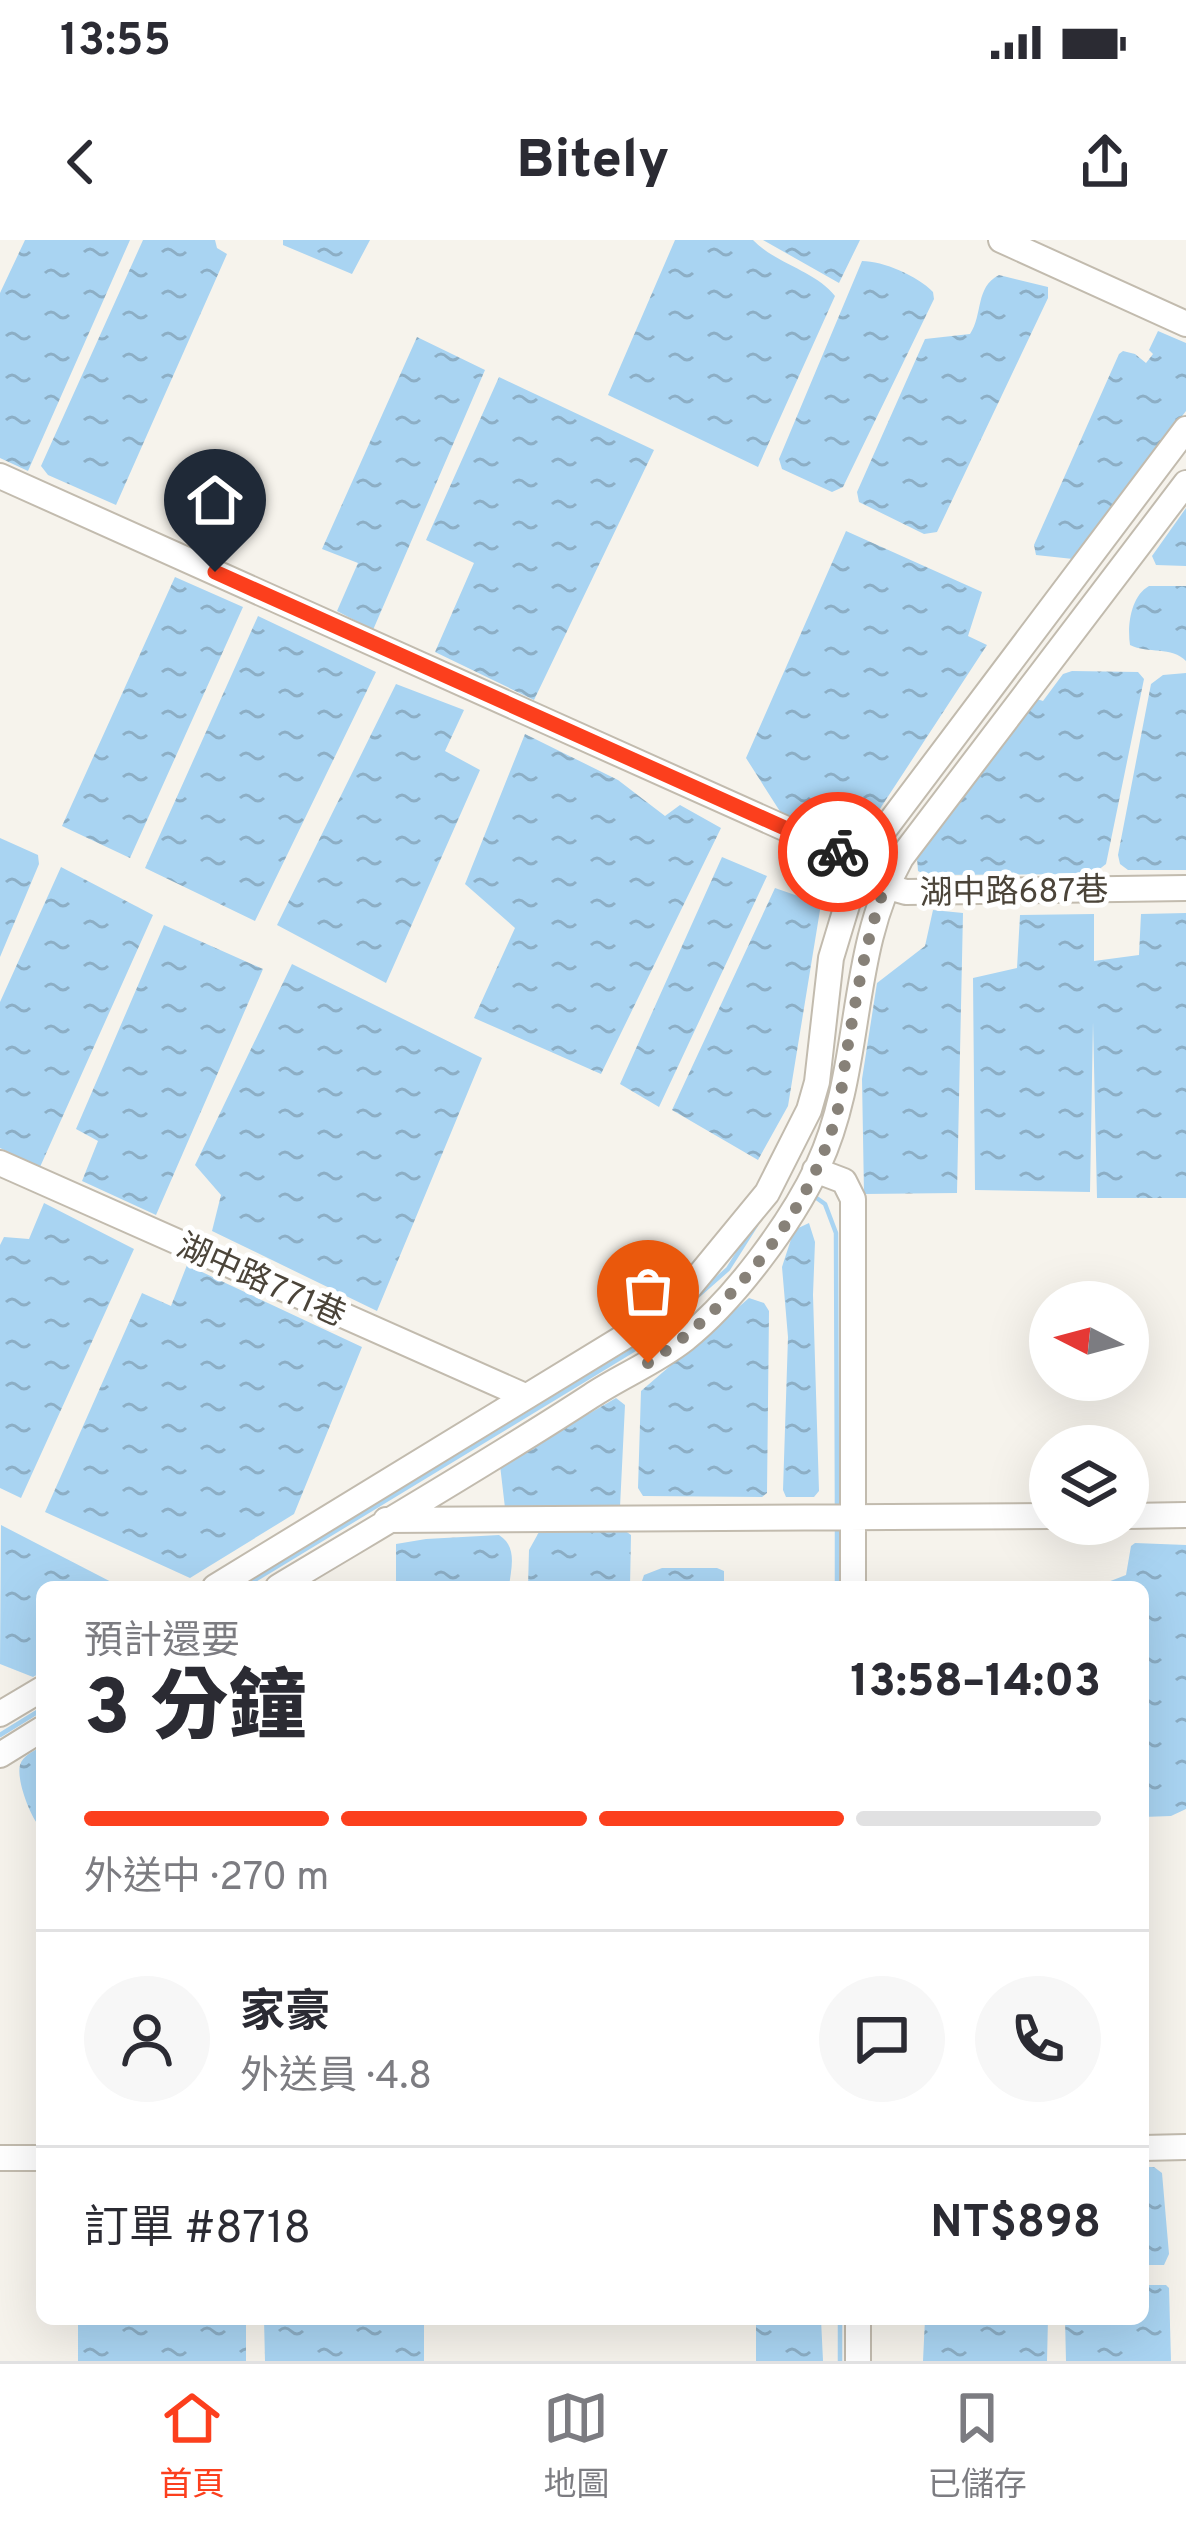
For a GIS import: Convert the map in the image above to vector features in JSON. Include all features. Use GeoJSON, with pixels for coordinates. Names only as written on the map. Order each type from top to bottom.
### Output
{"type":"FeatureCollection","features":[{"type":"Feature","properties":{"kind":"street"},"geometry":{"type":"LineString","coordinates":[[1001,240],[1186,324]]}},
{"type":"Feature","properties":{"kind":"street"},"geometry":{"type":"LineString","coordinates":[[225,1581],[642,1326],[683,1295],[767,1193],[809,1110],[817,1082],[831,958],[860,862],[1186,429]]}},
{"type":"Feature","properties":{"kind":"street","name":"湖中路687巷"},"geometry":{"type":"LineString","coordinates":[[0,476],[860,862],[885,886],[906,892],[1186,888]]}},
{"type":"Feature","properties":{"kind":"street"},"geometry":{"type":"LineString","coordinates":[[288,1581],[686,1338],[741,1280],[795,1209],[836,1118],[870,928],[885,886],[901,858],[1186,483]]}},
{"type":"Feature","properties":{"kind":"street","name":"湖中路771巷"},"geometry":{"type":"LineString","coordinates":[[0,1163],[525,1396]]}},
{"type":"Feature","properties":{"kind":"street"},"geometry":{"type":"LineString","coordinates":[[815,1170],[844,1181],[853,1199],[853,1581]]}},
{"type":"Feature","properties":{"kind":"street"},"geometry":{"type":"LineString","coordinates":[[1149,1516],[1186,1515]]}},
{"type":"Feature","properties":{"kind":"street"},"geometry":{"type":"LineString","coordinates":[[386,1520],[1029,1516]]}},
{"type":"Feature","properties":{"kind":"street"},"geometry":{"type":"LineString","coordinates":[[0,1714],[36,1693]]}},
{"type":"Feature","properties":{"kind":"street"},"geometry":{"type":"LineString","coordinates":[[0,1755],[36,1733]]}},
{"type":"Feature","properties":{"kind":"street"},"geometry":{"type":"LineString","coordinates":[[1149,2148],[1186,2147]]}},
{"type":"Feature","properties":{"kind":"street"},"geometry":{"type":"LineString","coordinates":[[0,2158],[36,2158]]}},
{"type":"Feature","properties":{"kind":"street"},"geometry":{"type":"LineString","coordinates":[[858,2325],[858,2361]]}},
{"type":"Feature","properties":{"kind":"water"},"geometry":{"type":"Polygon","coordinates":[[[25,240],[130,240],[28,471],[0,458],[0,293],[25,240]]]}},
{"type":"Feature","properties":{"kind":"water"},"geometry":{"type":"Polygon","coordinates":[[[143,240],[215,240],[217,248],[227,254],[116,505],[48,475],[41,466],[143,240]]]}},
{"type":"Feature","properties":{"kind":"water"},"geometry":{"type":"Polygon","coordinates":[[[283,240],[370,240],[352,274],[283,245],[283,240]]]}},
{"type":"Feature","properties":{"kind":"water"},"geometry":{"type":"Polygon","coordinates":[[[675,240],[753,240],[835,296],[758,467],[608,395],[675,240]]]}},
{"type":"Feature","properties":{"kind":"water"},"geometry":{"type":"Polygon","coordinates":[[[763,240],[860,240],[839,283],[763,240]]]}},
{"type":"Feature","properties":{"kind":"water"},"geometry":{"type":"Polygon","coordinates":[[[862,261],[909,275],[927,286],[934,299],[843,487],[832,492],[782,469],[779,459],[862,261]]]}},
{"type":"Feature","properties":{"kind":"water"},"geometry":{"type":"Polygon","coordinates":[[[999,275],[1048,287],[1048,298],[937,532],[924,534],[859,502],[857,492],[925,339],[970,334],[986,287],[999,275]]]}},
{"type":"Feature","properties":{"kind":"water"},"geometry":{"type":"Polygon","coordinates":[[[1158,331],[1186,343],[1186,411],[1073,559],[1036,555],[1034,545],[1119,354],[1135,354],[1146,363],[1158,331]]]}},
{"type":"Feature","properties":{"kind":"water"},"geometry":{"type":"Polygon","coordinates":[[[417,337],[485,370],[373,630],[337,611],[358,563],[322,549],[417,337]]]}},
{"type":"Feature","properties":{"kind":"water"},"geometry":{"type":"Polygon","coordinates":[[[499,377],[654,450],[534,700],[435,652],[474,563],[426,540],[499,377]]]}},
{"type":"Feature","properties":{"kind":"water"},"geometry":{"type":"Polygon","coordinates":[[[1186,508],[1186,566],[1156,565],[1152,556],[1186,508]]]}},
{"type":"Feature","properties":{"kind":"water"},"geometry":{"type":"Polygon","coordinates":[[[846,531],[982,592],[968,636],[987,645],[857,844],[781,813],[746,758],[846,531]]]}},
{"type":"Feature","properties":{"kind":"water"},"geometry":{"type":"Polygon","coordinates":[[[175,577],[243,607],[130,858],[62,826],[175,577]]]}},
{"type":"Feature","properties":{"kind":"water"},"geometry":{"type":"Polygon","coordinates":[[[1149,586],[1186,586],[1186,661],[1174,653],[1130,645],[1132,612],[1149,586]]]}},
{"type":"Feature","properties":{"kind":"water"},"geometry":{"type":"Polygon","coordinates":[[[258,616],[376,672],[255,921],[145,868],[258,616]]]}},
{"type":"Feature","properties":{"kind":"water"},"geometry":{"type":"Polygon","coordinates":[[[1138,672],[1144,679],[1106,864],[1093,874],[926,875],[918,871],[917,858],[1037,699],[1043,701],[1063,674],[1138,672]]]}},
{"type":"Feature","properties":{"kind":"water"},"geometry":{"type":"Polygon","coordinates":[[[1186,673],[1186,870],[1128,870],[1118,855],[1151,684],[1163,675],[1186,673]]]}},
{"type":"Feature","properties":{"kind":"water"},"geometry":{"type":"Polygon","coordinates":[[[396,684],[464,710],[445,751],[480,770],[386,983],[277,925],[396,684]]]}},
{"type":"Feature","properties":{"kind":"water"},"geometry":{"type":"Polygon","coordinates":[[[525,734],[618,780],[665,816],[680,805],[721,828],[601,1074],[474,1018],[515,928],[465,884],[525,734]]]}},
{"type":"Feature","properties":{"kind":"water"},"geometry":{"type":"Polygon","coordinates":[[[0,838],[38,855],[39,864],[0,957],[0,838]]]}},
{"type":"Feature","properties":{"kind":"water"},"geometry":{"type":"Polygon","coordinates":[[[722,857],[767,876],[659,1107],[620,1084],[722,857]]]}},
{"type":"Feature","properties":{"kind":"water"},"geometry":{"type":"Polygon","coordinates":[[[61,867],[153,915],[40,1167],[0,1148],[0,1002],[61,867]]]}},
{"type":"Feature","properties":{"kind":"water"},"geometry":{"type":"Polygon","coordinates":[[[775,888],[821,904],[788,1106],[758,1160],[672,1110],[775,888]]]}},
{"type":"Feature","properties":{"kind":"water"},"geometry":{"type":"Polygon","coordinates":[[[933,910],[963,913],[957,1193],[864,1194],[862,1079],[877,983],[925,946],[933,910]]]}},
{"type":"Feature","properties":{"kind":"water"},"geometry":{"type":"Polygon","coordinates":[[[1186,913],[1186,1198],[1097,1198],[1093,1022],[1090,1192],[975,1190],[973,978],[1017,968],[1020,915],[1094,914],[1094,961],[1139,955],[1141,914],[1186,913]]]}},
{"type":"Feature","properties":{"kind":"water"},"geometry":{"type":"Polygon","coordinates":[[[164,925],[263,969],[156,1215],[82,1181],[98,1141],[76,1129],[164,925]]]}},
{"type":"Feature","properties":{"kind":"water"},"geometry":{"type":"Polygon","coordinates":[[[292,964],[482,1058],[377,1311],[212,1231],[221,1195],[195,1165],[292,964]]]}},
{"type":"Feature","properties":{"kind":"water"},"geometry":{"type":"Polygon","coordinates":[[[44,1203],[134,1249],[21,1498],[0,1488],[0,1245],[4,1237],[29,1239],[44,1203]]]}},
{"type":"Feature","properties":{"kind":"water"},"geometry":{"type":"Polygon","coordinates":[[[809,1223],[815,1242],[819,1491],[814,1497],[786,1497],[788,1337],[782,1267],[794,1230],[809,1223]]]}},
{"type":"Feature","properties":{"kind":"water"},"geometry":{"type":"Polygon","coordinates":[[[187,1265],[362,1347],[294,1514],[190,1578],[45,1512],[142,1293],[171,1306],[187,1265]]]}},
{"type":"Feature","properties":{"kind":"water"},"geometry":{"type":"Polygon","coordinates":[[[749,1298],[764,1303],[769,1311],[767,1493],[762,1497],[643,1496],[638,1488],[641,1391],[749,1298]]]}},
{"type":"Feature","properties":{"kind":"water"},"geometry":{"type":"Polygon","coordinates":[[[616,1398],[625,1405],[620,1507],[505,1508],[500,1465],[616,1398]]]}},
{"type":"Feature","properties":{"kind":"water"},"geometry":{"type":"Polygon","coordinates":[[[1,1525],[109,1581],[36,1581],[36,1675],[0,1664],[1,1525]]]}},
{"type":"Feature","properties":{"kind":"water"},"geometry":{"type":"Polygon","coordinates":[[[624,1530],[631,1535],[630,1581],[528,1581],[529,1550],[539,1532],[624,1530]]]}},
{"type":"Feature","properties":{"kind":"water"},"geometry":{"type":"Polygon","coordinates":[[[499,1535],[511,1552],[510,1581],[396,1581],[396,1544],[499,1535]]]}},
{"type":"Feature","properties":{"kind":"water"},"geometry":{"type":"Polygon","coordinates":[[[1132,1545],[1186,1545],[1186,1809],[1171,1816],[1149,1817],[1149,1581],[1110,1581],[1126,1575],[1132,1545]]]}},
{"type":"Feature","properties":{"kind":"water"},"geometry":{"type":"Polygon","coordinates":[[[662,1568],[717,1568],[724,1571],[724,1581],[642,1581],[644,1575],[662,1568]]]}},
{"type":"Feature","properties":{"kind":"water"},"geometry":{"type":"Polygon","coordinates":[[[36,1750],[36,1820],[20,1780],[23,1759],[36,1750]]]}},
{"type":"Feature","properties":{"kind":"water"},"geometry":{"type":"Polygon","coordinates":[[[1149,2167],[1162,2173],[1169,2254],[1164,2265],[1149,2265],[1149,2167]]]}},
{"type":"Feature","properties":{"kind":"water"},"geometry":{"type":"Polygon","coordinates":[[[1149,2285],[1169,2288],[1171,2361],[1066,2361],[1065,2325],[1149,2325],[1149,2285]]]}},
{"type":"Feature","properties":{"kind":"water"},"geometry":{"type":"Polygon","coordinates":[[[78,2325],[246,2325],[246,2361],[78,2361],[78,2325]]]}},
{"type":"Feature","properties":{"kind":"water"},"geometry":{"type":"Polygon","coordinates":[[[264,2325],[424,2325],[424,2361],[265,2361],[264,2325]]]}},
{"type":"Feature","properties":{"kind":"water"},"geometry":{"type":"Polygon","coordinates":[[[756,2325],[821,2325],[823,2361],[756,2361],[756,2325]]]}},
{"type":"Feature","properties":{"kind":"water"},"geometry":{"type":"Polygon","coordinates":[[[925,2325],[1048,2325],[1047,2361],[923,2361],[925,2325]]]}},
{"type":"Feature","properties":{"kind":"waterway"},"geometry":{"type":"LineString","coordinates":[[811,1194],[825,1204],[836,1233],[837,1510]]}},
{"type":"Feature","properties":{"kind":"waterway"},"geometry":{"type":"LineString","coordinates":[[694,1299],[728,1269],[756,1225]]}},
{"type":"Feature","properties":{"kind":"waterway"},"geometry":{"type":"LineString","coordinates":[[253,1581],[648,1341],[682,1311]]}},
{"type":"Feature","properties":{"kind":"waterway"},"geometry":{"type":"LineString","coordinates":[[837,1527],[837,1581]]}},
{"type":"Feature","properties":{"kind":"waterway"},"geometry":{"type":"LineString","coordinates":[[0,1735],[36,1713]]}},
{"type":"Feature","properties":{"kind":"waterway"},"geometry":{"type":"LineString","coordinates":[[840,2325],[840,2361]]}},
{"type":"Feature","properties":{"kind":"way so far"},"geometry":{"type":"LineString","coordinates":[[648,1363],[686,1338],[741,1280],[795,1209],[818,1167],[836,1118],[870,928],[885,886],[860,862],[838,852]]}},
{"type":"Feature","properties":{"kind":"route"},"geometry":{"type":"LineString","coordinates":[[215,572],[838,852]]}}]}
